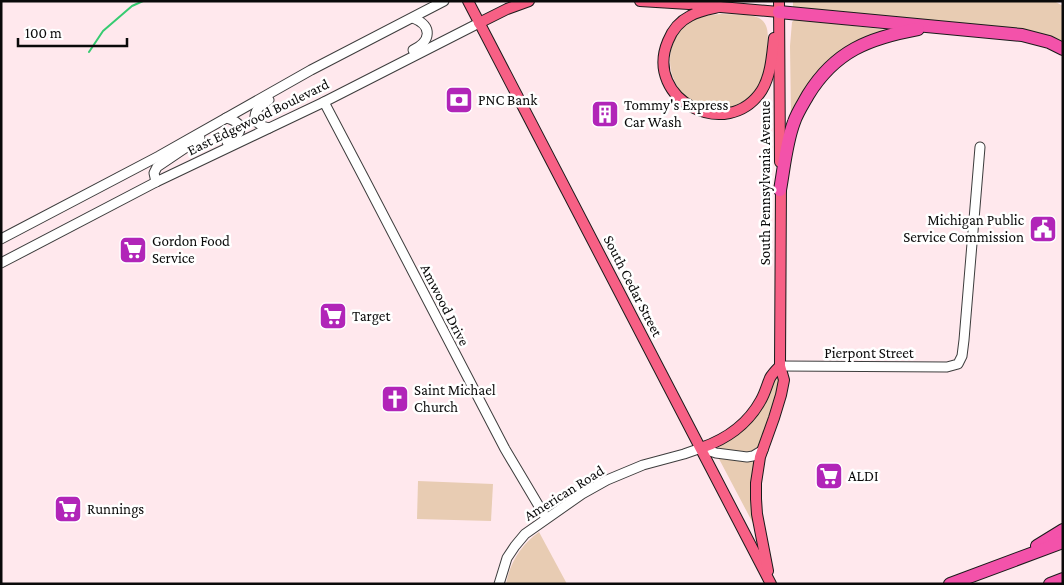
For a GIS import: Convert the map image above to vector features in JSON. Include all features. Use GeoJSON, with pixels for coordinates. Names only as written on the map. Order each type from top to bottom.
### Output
{"type":"FeatureCollection","features":[{"type":"Feature","properties":{"kind":"highway"},"geometry":{"type":"LineString","coordinates":[[779,7],[1022,35],[1049,42],[1063,49]]}},
{"type":"Feature","properties":{"kind":"highway"},"geometry":{"type":"LineString","coordinates":[[780,190],[794,122],[813,87],[827,70],[844,55],[870,41],[896,33],[934,26]]}},
{"type":"Feature","properties":{"kind":"highway"},"geometry":{"type":"LineString","coordinates":[[1016,559],[1063,530]]}},
{"type":"Feature","properties":{"kind":"highway"},"geometry":{"type":"LineString","coordinates":[[950,584],[1063,542]]}},
{"type":"Feature","properties":{"kind":"highway"},"geometry":{"type":"LineString","coordinates":[[1050,584],[1063,579]]}},
{"type":"Feature","properties":{"kind":"main road","name":"South Cedar Street"},"geometry":{"type":"LineString","coordinates":[[468,1],[771,583]]}},
{"type":"Feature","properties":{"kind":"main road","name":"East Edgewood Boulevard"},"geometry":{"type":"LineString","coordinates":[[479,23],[506,9],[529,1]]}},
{"type":"Feature","properties":{"kind":"main road"},"geometry":{"type":"LineString","coordinates":[[640,1],[719,7],[779,7],[768,73],[761,90],[752,101],[740,109],[727,113],[712,114],[692,108],[677,96],[667,80],[663,60],[669,38],[682,22],[693,14],[719,7]]}},
{"type":"Feature","properties":{"kind":"main road"},"geometry":{"type":"LineString","coordinates":[[682,1],[698,5]]}},
{"type":"Feature","properties":{"kind":"main road","name":"South Pennsylvania Avenue"},"geometry":{"type":"LineString","coordinates":[[771,583],[757,514],[756,500],[757,477],[763,450],[777,409],[784,380],[780,366],[779,7]]}},
{"type":"Feature","properties":{"kind":"main road"},"geometry":{"type":"LineString","coordinates":[[701,448],[728,436],[748,419],[763,398],[770,377],[780,366]]}},
{"type":"Feature","properties":{"kind":"street","name":"East Edgewood Boulevard"},"geometry":{"type":"LineString","coordinates":[[1,239],[160,156],[311,70],[444,1]]}},
{"type":"Feature","properties":{"kind":"street"},"geometry":{"type":"LineString","coordinates":[[349,89],[365,75],[421,46],[427,34],[425,26],[419,20],[412,18]]}},
{"type":"Feature","properties":{"kind":"street","name":"East Edgewood Boulevard"},"geometry":{"type":"LineString","coordinates":[[1,263],[156,182],[324,102],[479,23]]}},
{"type":"Feature","properties":{"kind":"street"},"geometry":{"type":"LineString","coordinates":[[269,128],[263,127],[256,121],[255,116],[260,105],[323,70],[337,57]]}},
{"type":"Feature","properties":{"kind":"street","name":"Amwood Drive"},"geometry":{"type":"LineString","coordinates":[[324,102],[505,449],[546,518]]}},
{"type":"Feature","properties":{"kind":"street"},"geometry":{"type":"LineString","coordinates":[[172,174],[181,164],[236,138],[240,128],[238,123],[226,118]]}},
{"type":"Feature","properties":{"kind":"street"},"geometry":{"type":"LineString","coordinates":[[156,182],[154,174],[157,167],[199,140],[208,128]]}},
{"type":"Feature","properties":{"kind":"street","name":"Pierpont Street"},"geometry":{"type":"LineString","coordinates":[[780,366],[947,367],[958,364],[962,356],[964,340],[980,147]]}},
{"type":"Feature","properties":{"kind":"street"},"geometry":{"type":"LineString","coordinates":[[1,245],[43,223],[50,214]]}},
{"type":"Feature","properties":{"kind":"street"},"geometry":{"type":"LineString","coordinates":[[701,448],[716,453],[747,457],[763,450]]}},
{"type":"Feature","properties":{"kind":"street","name":"American Road"},"geometry":{"type":"LineString","coordinates":[[499,584],[507,558],[515,546],[529,530],[546,518],[582,494],[616,476],[643,465],[701,448]]}},
{"type":"Feature","properties":{"kind":"shaded area"},"geometry":{"type":"Polygon","coordinates":[[[793,1],[1054,1],[1063,6],[1063,43],[1018,29],[1003,27],[793,8],[793,1]]]}},
{"type":"Feature","properties":{"kind":"shaded area"},"geometry":{"type":"Polygon","coordinates":[[[722,14],[746,15],[759,18],[767,28],[768,40],[763,74],[751,96],[736,105],[717,109],[701,106],[681,92],[671,70],[670,57],[673,45],[683,27],[695,18],[722,14]]]}},
{"type":"Feature","properties":{"kind":"shaded area"},"geometry":{"type":"Polygon","coordinates":[[[795,19],[888,30],[863,40],[791,115],[790,46],[792,22],[795,19]]]}},
{"type":"Feature","properties":{"kind":"shaded area"},"geometry":{"type":"Polygon","coordinates":[[[775,378],[779,380],[775,403],[758,448],[749,453],[716,449],[738,434],[775,378]]]}},
{"type":"Feature","properties":{"kind":"shaded area"},"geometry":{"type":"Polygon","coordinates":[[[718,457],[754,462],[751,496],[755,527],[718,457]]]}},
{"type":"Feature","properties":{"kind":"shaded area"},"geometry":{"type":"Polygon","coordinates":[[[418,481],[493,484],[491,521],[417,519],[418,481]]]}},
{"type":"Feature","properties":{"kind":"shaded area"},"geometry":{"type":"Polygon","coordinates":[[[539,532],[567,584],[506,584],[513,561],[522,548],[539,532]]]}},
{"type":"Feature","properties":{"kind":"waterway"},"geometry":{"type":"LineString","coordinates":[[89,52],[103,31],[132,6],[143,1]]}},
{"type":"Feature","properties":{"kind":"place","name":"PNC Bank"},"geometry":{"type":"Point","coordinates":[459,100]}},
{"type":"Feature","properties":{"kind":"place","name":"Tommy's Express Car Wash"},"geometry":{"type":"Point","coordinates":[605,114]}},
{"type":"Feature","properties":{"kind":"place","name":"Michigan Public Service Commission"},"geometry":{"type":"Point","coordinates":[1043,229]}},
{"type":"Feature","properties":{"kind":"place","name":"Gordon Food Service"},"geometry":{"type":"Point","coordinates":[133,250]}},
{"type":"Feature","properties":{"kind":"place","name":"Target"},"geometry":{"type":"Point","coordinates":[333,316]}},
{"type":"Feature","properties":{"kind":"place","name":"Saint Michael Church"},"geometry":{"type":"Point","coordinates":[395,399]}},
{"type":"Feature","properties":{"kind":"place","name":"ALDI"},"geometry":{"type":"Point","coordinates":[829,476]}},
{"type":"Feature","properties":{"kind":"place","name":"Runnings"},"geometry":{"type":"Point","coordinates":[68,509]}}]}
